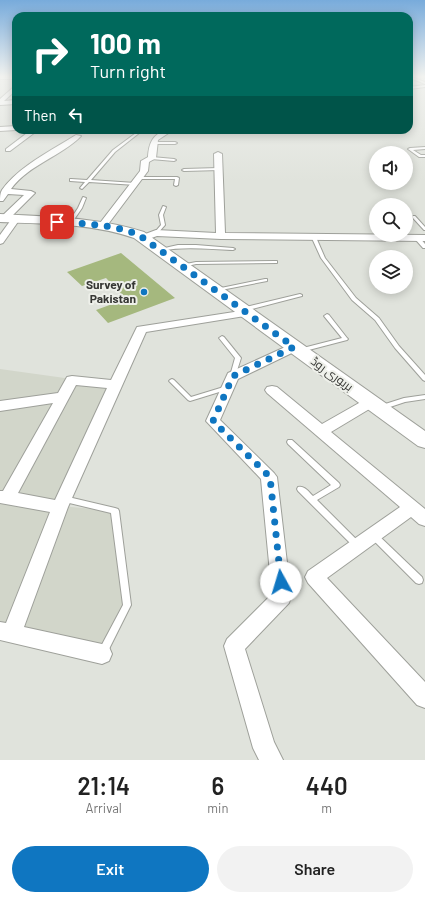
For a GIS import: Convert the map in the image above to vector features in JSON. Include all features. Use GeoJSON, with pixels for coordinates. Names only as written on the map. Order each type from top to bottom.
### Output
{"type":"FeatureCollection","features":[{"type":"Feature","properties":{"kind":"main road","name":"بریوری روڈ"},"geometry":{"type":"LineString","coordinates":[[7,218],[103,225],[149,236],[160,250],[425,441]]}},
{"type":"Feature","properties":{"kind":"street"},"geometry":{"type":"LineString","coordinates":[[0,129],[12,128]]}},
{"type":"Feature","properties":{"kind":"street"},"geometry":{"type":"LineString","coordinates":[[8,150],[30,134]]}},
{"type":"Feature","properties":{"kind":"street"},"geometry":{"type":"LineString","coordinates":[[103,225],[144,171],[145,161],[152,158],[153,143],[158,135],[160,134]]}},
{"type":"Feature","properties":{"kind":"street"},"geometry":{"type":"LineString","coordinates":[[0,199],[12,182],[38,162],[78,136]]}},
{"type":"Feature","properties":{"kind":"street"},"geometry":{"type":"LineString","coordinates":[[218,154],[221,236]]}},
{"type":"Feature","properties":{"kind":"street"},"geometry":{"type":"LineString","coordinates":[[0,241],[7,218],[31,193],[5,191]]}},
{"type":"Feature","properties":{"kind":"street"},"geometry":{"type":"LineString","coordinates":[[149,236],[313,236],[421,238]]}},
{"type":"Feature","properties":{"kind":"street"},"geometry":{"type":"LineString","coordinates":[[102,654],[6,632],[141,328],[245,311]]}},
{"type":"Feature","properties":{"kind":"street"},"geometry":{"type":"LineString","coordinates":[[272,760],[264,748],[234,646],[282,597],[270,477],[213,421],[230,382],[297,349]]}},
{"type":"Feature","properties":{"kind":"street"},"geometry":{"type":"LineString","coordinates":[[62,503],[4,498],[72,380],[116,385]]}},
{"type":"Feature","properties":{"kind":"street"},"geometry":{"type":"LineString","coordinates":[[272,390],[425,519]]}},
{"type":"Feature","properties":{"kind":"street"},"geometry":{"type":"LineString","coordinates":[[0,406],[62,397]]}},
{"type":"Feature","properties":{"kind":"street"},"geometry":{"type":"LineString","coordinates":[[322,431],[375,405]]}},
{"type":"Feature","properties":{"kind":"street"},"geometry":{"type":"LineString","coordinates":[[412,507],[314,577],[425,697]]}},
{"type":"Feature","properties":{"kind":"lane"},"geometry":{"type":"LineString","coordinates":[[82,188],[114,151],[137,134]]}},
{"type":"Feature","properties":{"kind":"lane"},"geometry":{"type":"LineString","coordinates":[[153,143],[175,143]]}},
{"type":"Feature","properties":{"kind":"lane"},"geometry":{"type":"LineString","coordinates":[[419,144],[425,147]]}},
{"type":"Feature","properties":{"kind":"lane"},"geometry":{"type":"LineString","coordinates":[[425,147],[410,149],[420,156],[425,156]]}},
{"type":"Feature","properties":{"kind":"lane"},"geometry":{"type":"LineString","coordinates":[[152,158],[174,160]]}},
{"type":"Feature","properties":{"kind":"lane"},"geometry":{"type":"LineString","coordinates":[[184,170],[219,169]]}},
{"type":"Feature","properties":{"kind":"lane"},"geometry":{"type":"LineString","coordinates":[[71,180],[87,182],[137,181],[177,178],[176,185]]}},
{"type":"Feature","properties":{"kind":"lane"},"geometry":{"type":"LineString","coordinates":[[70,223],[80,208],[84,198]]}},
{"type":"Feature","properties":{"kind":"lane"},"geometry":{"type":"LineString","coordinates":[[149,236],[163,225],[162,215],[164,207]]}},
{"type":"Feature","properties":{"kind":"lane"},"geometry":{"type":"LineString","coordinates":[[414,217],[425,229]]}},
{"type":"Feature","properties":{"kind":"lane"},"geometry":{"type":"LineString","coordinates":[[313,236],[323,258],[350,293],[377,319],[397,347],[425,379]]}},
{"type":"Feature","properties":{"kind":"lane"},"geometry":{"type":"LineString","coordinates":[[421,238],[425,247]]}},
{"type":"Feature","properties":{"kind":"lane"},"geometry":{"type":"LineString","coordinates":[[160,250],[189,247],[233,249]]}},
{"type":"Feature","properties":{"kind":"lane"},"geometry":{"type":"LineString","coordinates":[[182,266],[196,263],[275,262]]}},
{"type":"Feature","properties":{"kind":"lane"},"geometry":{"type":"LineString","coordinates":[[215,290],[265,280]]}},
{"type":"Feature","properties":{"kind":"lane"},"geometry":{"type":"LineString","coordinates":[[245,311],[300,295]]}},
{"type":"Feature","properties":{"kind":"lane"},"geometry":{"type":"LineString","coordinates":[[297,349],[345,339],[327,316]]}},
{"type":"Feature","properties":{"kind":"lane"},"geometry":{"type":"LineString","coordinates":[[172,381],[190,399],[230,382],[238,358],[222,338]]}},
{"type":"Feature","properties":{"kind":"lane"},"geometry":{"type":"LineString","coordinates":[[375,405],[425,396]]}},
{"type":"Feature","properties":{"kind":"lane"},"geometry":{"type":"LineString","coordinates":[[290,442],[336,485],[312,500]]}},
{"type":"Feature","properties":{"kind":"lane"},"geometry":{"type":"LineString","coordinates":[[301,489],[312,500],[419,580]]}},
{"type":"Feature","properties":{"kind":"lane"},"geometry":{"type":"LineString","coordinates":[[62,503],[115,511],[127,605],[102,654]]}},
{"type":"Feature","properties":{"kind":"shaded area"},"geometry":{"type":"Polygon","coordinates":[[[0,369],[108,384],[61,506],[115,511],[127,605],[102,654],[0,638],[0,369]]]}},
{"type":"Feature","properties":{"kind":"building","name":"Survey of Pakistan"},"geometry":{"type":"Polygon","coordinates":[[[121,253],[175,298],[108,323],[96,310],[126,299],[106,278],[82,286],[67,272],[121,253]]]}},
{"type":"Feature","properties":{"kind":"place","name":"Survey of Pakistan"},"geometry":{"type":"Point","coordinates":[144,292]}},
{"type":"Feature","properties":{"kind":"route"},"geometry":{"type":"LineString","coordinates":[[57,222],[103,225],[126,230],[139,235],[294,347],[233,376],[213,421],[270,477],[281,582]]}}]}
